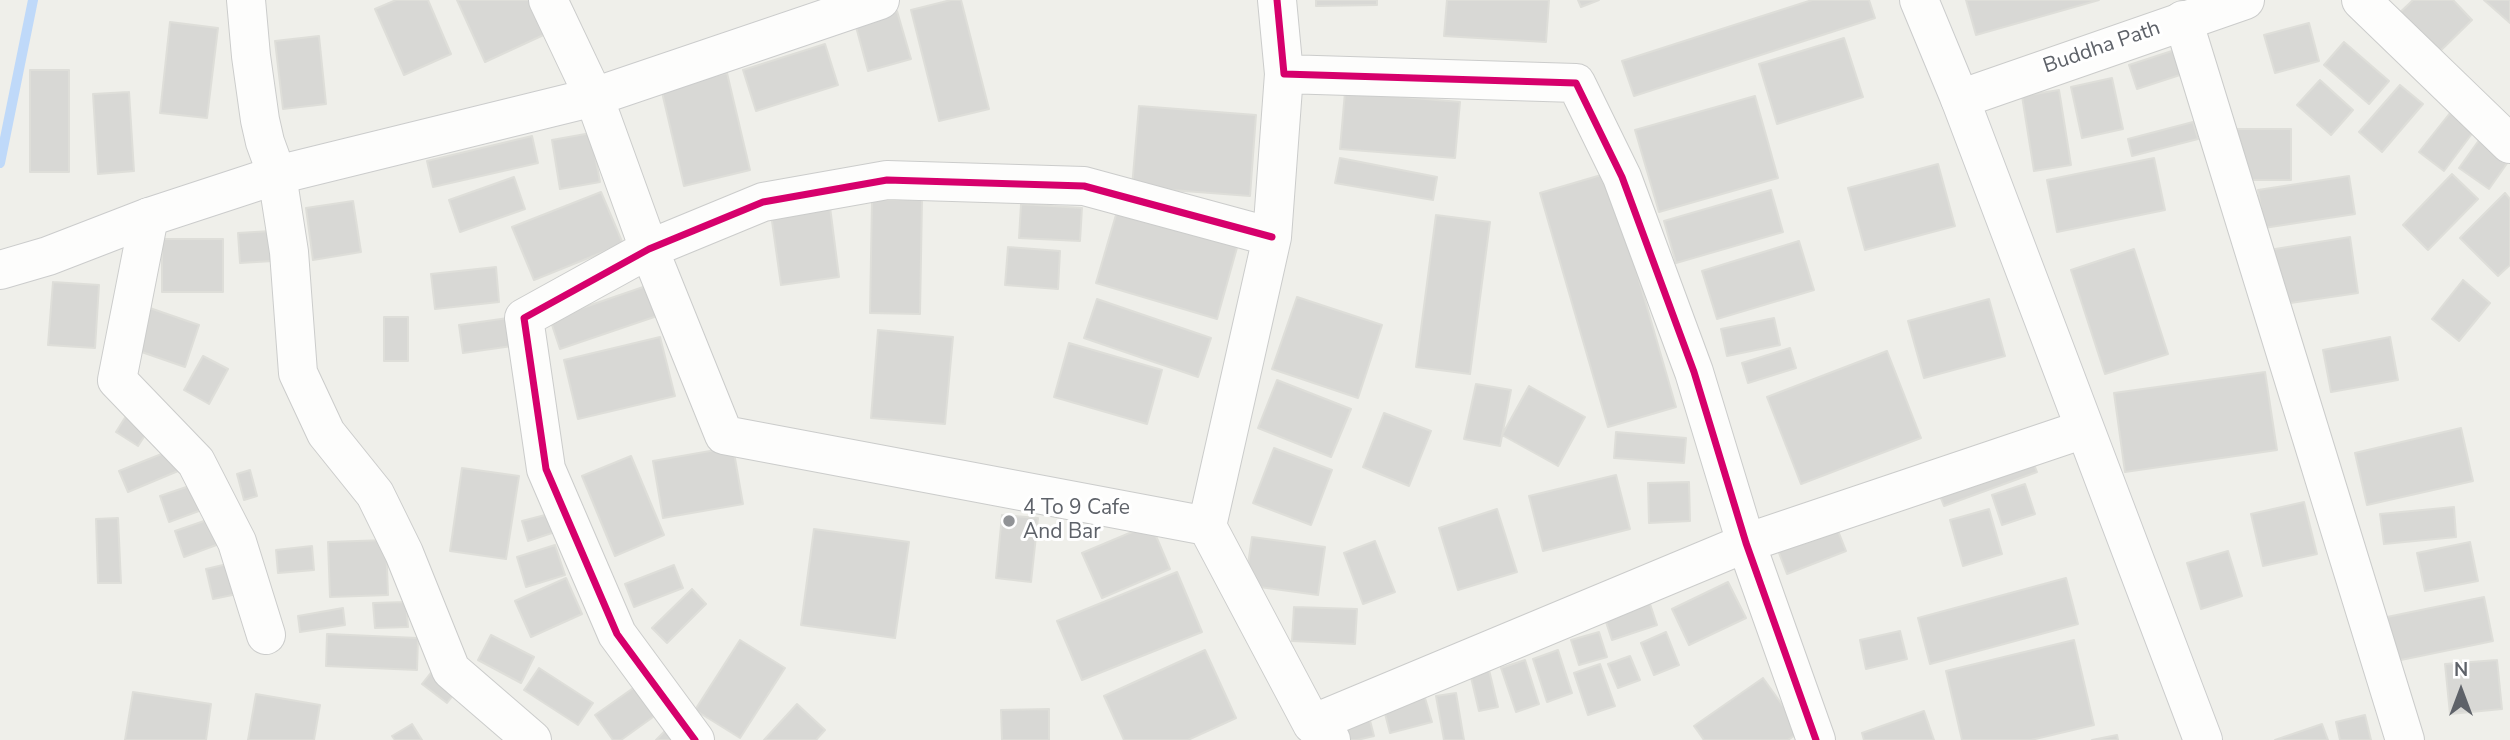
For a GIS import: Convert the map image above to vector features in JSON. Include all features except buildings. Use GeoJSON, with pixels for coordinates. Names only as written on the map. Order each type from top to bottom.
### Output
{"type":"FeatureCollection","features":[{"type":"Feature","properties":{"kind":"street"},"geometry":{"type":"LineString","coordinates":[[246,0],[260,120],[277,175],[289,253],[298,373],[326,433],[376,494],[404,553],[451,670],[532,740]]}},
{"type":"Feature","properties":{"kind":"street"},"geometry":{"type":"LineString","coordinates":[[548,0],[594,97],[649,249],[724,435],[1207,526]]}},
{"type":"Feature","properties":{"kind":"street"},"geometry":{"type":"LineString","coordinates":[[0,270],[48,256],[149,217],[277,175],[594,97],[880,0]]}},
{"type":"Feature","properties":{"kind":"street"},"geometry":{"type":"LineString","coordinates":[[1277,0],[1284,74],[1272,237],[1207,526],[1321,732],[1746,543],[2084,429]]}},
{"type":"Feature","properties":{"kind":"street"},"geometry":{"type":"LineString","coordinates":[[1919,0],[1960,99],[2203,740]]}},
{"type":"Feature","properties":{"kind":"street","name":"Buddha Path"},"geometry":{"type":"LineString","coordinates":[[1960,99],[2245,0]]}},
{"type":"Feature","properties":{"kind":"street"},"geometry":{"type":"LineString","coordinates":[[2361,0],[2510,144]]}},
{"type":"Feature","properties":{"kind":"street"},"geometry":{"type":"LineString","coordinates":[[2183,20],[2404,740]]}},
{"type":"Feature","properties":{"kind":"street"},"geometry":{"type":"LineString","coordinates":[[1284,74],[1576,83],[1622,177],[1680,333],[1746,543],[1816,740]]}},
{"type":"Feature","properties":{"kind":"street"},"geometry":{"type":"LineString","coordinates":[[695,740],[617,634],[546,469],[524,318],[649,249],[763,202],[887,180],[1084,186],[1272,237]]}},
{"type":"Feature","properties":{"kind":"street"},"geometry":{"type":"LineString","coordinates":[[149,217],[117,380],[196,462],[237,542],[266,635]]}},
{"type":"Feature","properties":{"kind":"waterway"},"geometry":{"type":"LineString","coordinates":[[0,163],[33,0]]}},
{"type":"Feature","properties":{"kind":"cycle path"},"geometry":{"type":"LineString","coordinates":[[1277,0],[1284,74],[1576,83],[1622,177],[1694,372],[1746,543],[1816,740]]}},
{"type":"Feature","properties":{"kind":"cycle path"},"geometry":{"type":"LineString","coordinates":[[695,740],[617,634],[546,469],[524,318],[649,249],[763,202],[887,180],[1084,186],[1272,237]]}},
{"type":"Feature","properties":{"kind":"place","name":"4 To 9 Cafe And Bar"},"geometry":{"type":"Point","coordinates":[1009,521]}}]}
